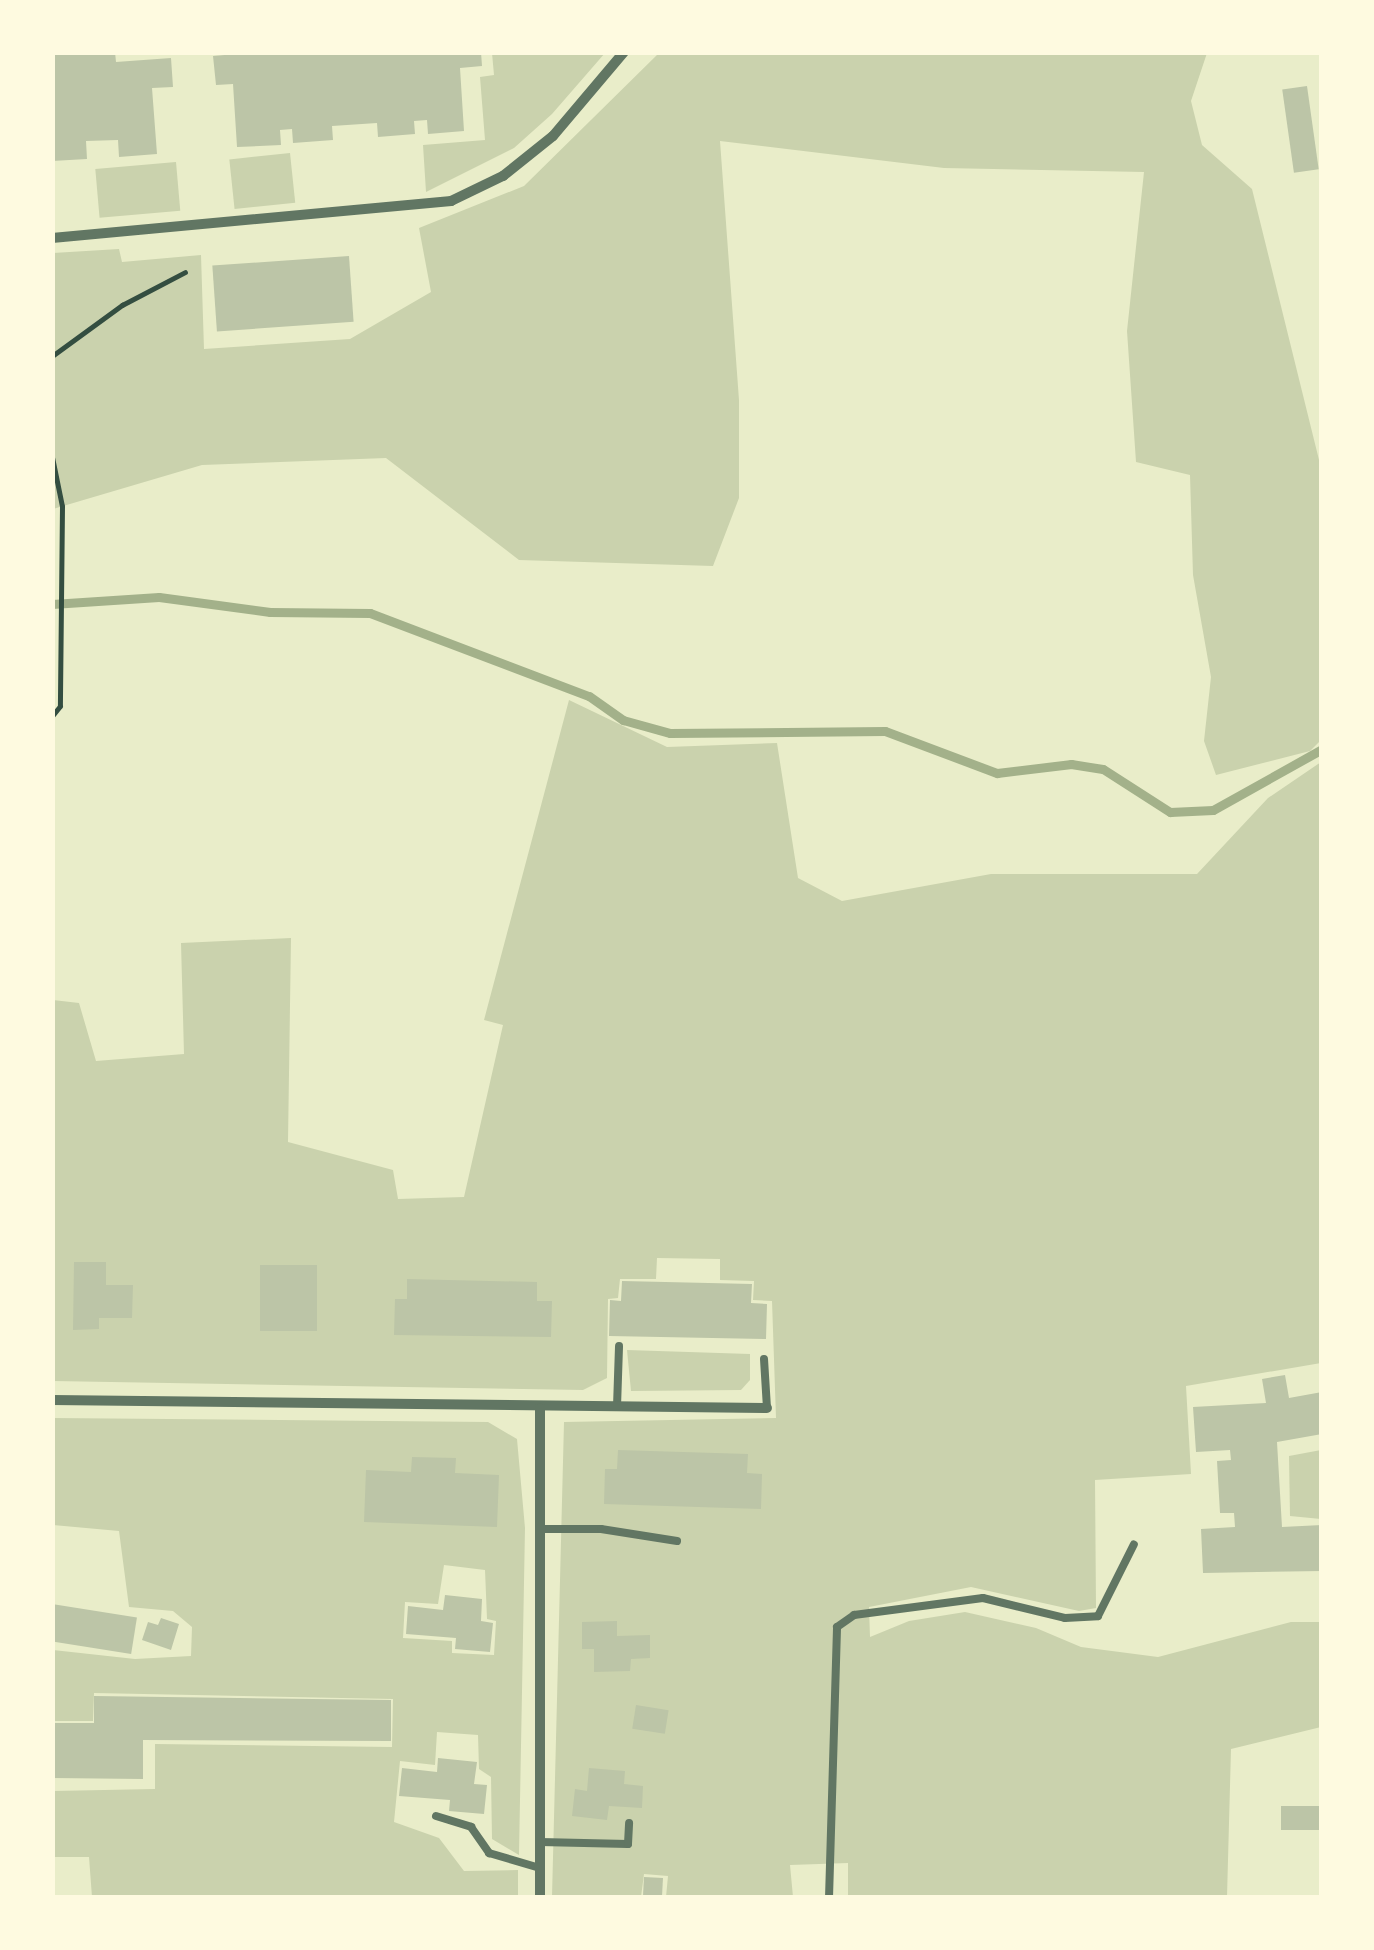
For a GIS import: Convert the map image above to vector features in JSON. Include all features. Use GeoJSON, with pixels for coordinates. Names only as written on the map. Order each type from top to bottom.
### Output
{"type":"FeatureCollection","features":[{"type":"Feature","properties":{"kind":"street"},"geometry":{"type":"LineString","coordinates":[[52,238],[452,201],[503,176],[553,136],[624,52]]}},
{"type":"Feature","properties":{"kind":"street"},"geometry":{"type":"LineString","coordinates":[[52,1400],[766,1408]]}},
{"type":"Feature","properties":{"kind":"street"},"geometry":{"type":"LineString","coordinates":[[540,1408],[540,1898]]}},
{"type":"Feature","properties":{"kind":"lane"},"geometry":{"type":"LineString","coordinates":[[617,1409],[619,1346]]}},
{"type":"Feature","properties":{"kind":"lane"},"geometry":{"type":"LineString","coordinates":[[764,1359],[766,1408]]}},
{"type":"Feature","properties":{"kind":"lane"},"geometry":{"type":"LineString","coordinates":[[540,1529],[602,1529],[677,1540]]}},
{"type":"Feature","properties":{"kind":"lane"},"geometry":{"type":"LineString","coordinates":[[829,1898],[837,1627],[854,1615],[983,1598],[1065,1618],[1098,1616],[1134,1544]]}},
{"type":"Feature","properties":{"kind":"lane"},"geometry":{"type":"LineString","coordinates":[[436,1816],[471,1828],[489,1853],[540,1868]]}},
{"type":"Feature","properties":{"kind":"lane"},"geometry":{"type":"LineString","coordinates":[[540,1842],[628,1844],[629,1823]]}},
{"type":"Feature","properties":{"kind":"path"},"geometry":{"type":"LineString","coordinates":[[52,356],[122,305],[185,272]]}},
{"type":"Feature","properties":{"kind":"path"},"geometry":{"type":"LineString","coordinates":[[52,457],[62,506],[59,712],[52,716]]}},
{"type":"Feature","properties":{"kind":"green space"},"geometry":{"type":"Polygon","coordinates":[[[492,53],[605,53],[552,114],[514,148],[426,192],[423,145],[485,140],[480,77],[494,75],[492,53]]]}},
{"type":"Feature","properties":{"kind":"green space"},"geometry":{"type":"Polygon","coordinates":[[[659,53],[1207,53],[1191,101],[1202,145],[1252,189],[1321,468],[1321,740],[1310,751],[1216,775],[1204,741],[1211,677],[1193,575],[1190,475],[1136,462],[1127,331],[1144,172],[944,168],[720,141],[739,400],[739,498],[713,566],[519,560],[386,458],[202,465],[53,509],[53,253],[119,249],[122,262],[201,255],[204,349],[350,339],[431,292],[419,228],[524,186],[659,53]]]}},
{"type":"Feature","properties":{"kind":"green space"},"geometry":{"type":"Polygon","coordinates":[[[290,153],[295,203],[235,209],[229,159],[290,153]]]}},
{"type":"Feature","properties":{"kind":"green space"},"geometry":{"type":"Polygon","coordinates":[[[176,162],[180,211],[100,218],[95,169],[176,162]]]}},
{"type":"Feature","properties":{"kind":"green space"},"geometry":{"type":"Polygon","coordinates":[[[569,700],[667,747],[777,743],[798,878],[842,901],[991,874],[1197,874],[1268,798],[1321,762],[1321,1363],[1186,1386],[1191,1474],[1095,1480],[1096,1608],[1079,1611],[971,1587],[869,1607],[870,1637],[909,1621],[965,1612],[1036,1628],[1081,1647],[1158,1657],[1291,1622],[1321,1622],[1321,1727],[1231,1749],[1227,1897],[848,1897],[848,1863],[790,1865],[793,1897],[666,1897],[668,1876],[644,1874],[641,1897],[552,1897],[564,1422],[776,1418],[772,1301],[753,1300],[754,1281],[720,1280],[720,1259],[657,1258],[656,1279],[620,1279],[618,1298],[608,1299],[607,1378],[583,1390],[53,1381],[53,1000],[79,1003],[96,1061],[184,1054],[181,943],[291,938],[288,1142],[393,1170],[398,1199],[464,1197],[503,1025],[484,1020],[569,700]]]}},
{"type":"Feature","properties":{"kind":"green space"},"geometry":{"type":"Polygon","coordinates":[[[627,1350],[750,1354],[750,1380],[741,1390],[631,1391],[627,1350]]]}},
{"type":"Feature","properties":{"kind":"green space"},"geometry":{"type":"Polygon","coordinates":[[[52,1418],[488,1422],[517,1439],[525,1528],[519,1855],[492,1839],[491,1777],[479,1769],[478,1735],[437,1732],[435,1765],[400,1761],[394,1822],[439,1838],[464,1871],[518,1870],[518,1897],[92,1897],[89,1857],[53,1857],[53,1791],[155,1789],[155,1744],[392,1747],[393,1699],[94,1693],[93,1721],[53,1721],[53,1650],[135,1659],[191,1656],[192,1627],[173,1611],[129,1607],[119,1531],[53,1525],[52,1418]],[[444,1565],[438,1604],[405,1602],[403,1638],[452,1641],[452,1653],[494,1655],[496,1621],[487,1619],[485,1570],[444,1565]]]}},
{"type":"Feature","properties":{"kind":"green space"},"geometry":{"type":"Polygon","coordinates":[[[1321,1450],[1321,1519],[1290,1516],[1289,1456],[1321,1450]]]}},
{"type":"Feature","properties":{"kind":"building"},"geometry":{"type":"Polygon","coordinates":[[[52,52],[115,52],[116,62],[171,58],[173,87],[152,88],[157,154],[119,157],[118,140],[86,141],[87,159],[52,161],[52,52]]]}},
{"type":"Feature","properties":{"kind":"building"},"geometry":{"type":"Polygon","coordinates":[[[259,52],[481,52],[482,66],[460,68],[464,131],[428,134],[427,120],[414,121],[415,134],[378,137],[377,123],[332,126],[333,140],[293,143],[292,129],[280,130],[281,145],[237,147],[233,84],[216,85],[213,56],[259,52]]]}},
{"type":"Feature","properties":{"kind":"building"},"geometry":{"type":"Polygon","coordinates":[[[1307,86],[1319,169],[1294,173],[1282,89],[1307,86]]]}},
{"type":"Feature","properties":{"kind":"building"},"geometry":{"type":"Polygon","coordinates":[[[349,256],[354,322],[217,331],[212,266],[349,256]]]}},
{"type":"Feature","properties":{"kind":"building"},"geometry":{"type":"Polygon","coordinates":[[[74,1262],[106,1262],[106,1285],[133,1285],[132,1318],[99,1318],[99,1329],[73,1330],[74,1262]]]}},
{"type":"Feature","properties":{"kind":"building"},"geometry":{"type":"Polygon","coordinates":[[[260,1265],[317,1265],[317,1331],[260,1331],[260,1265]]]}},
{"type":"Feature","properties":{"kind":"building"},"geometry":{"type":"Polygon","coordinates":[[[407,1279],[537,1282],[537,1301],[552,1301],[551,1337],[394,1335],[395,1299],[407,1299],[407,1279]]]}},
{"type":"Feature","properties":{"kind":"building"},"geometry":{"type":"Polygon","coordinates":[[[622,1281],[752,1284],[751,1303],[767,1304],[766,1339],[609,1336],[610,1300],[621,1301],[622,1281]]]}},
{"type":"Feature","properties":{"kind":"building"},"geometry":{"type":"Polygon","coordinates":[[[1285,1375],[1289,1398],[1322,1392],[1322,1434],[1277,1442],[1282,1527],[1322,1525],[1322,1571],[1203,1573],[1201,1529],[1235,1527],[1234,1513],[1220,1513],[1217,1461],[1231,1460],[1230,1450],[1196,1452],[1193,1407],[1266,1403],[1262,1379],[1285,1375]]]}},
{"type":"Feature","properties":{"kind":"building"},"geometry":{"type":"Polygon","coordinates":[[[618,1450],[748,1454],[747,1473],[762,1474],[761,1509],[604,1504],[605,1469],[617,1469],[618,1450]]]}},
{"type":"Feature","properties":{"kind":"building"},"geometry":{"type":"Polygon","coordinates":[[[412,1457],[456,1458],[455,1473],[499,1475],[497,1527],[364,1522],[366,1470],[411,1472],[412,1457]]]}},
{"type":"Feature","properties":{"kind":"building"},"geometry":{"type":"Polygon","coordinates":[[[445,1595],[482,1599],[481,1621],[493,1623],[490,1652],[455,1649],[456,1638],[406,1634],[408,1606],[443,1610],[445,1595]]]}},
{"type":"Feature","properties":{"kind":"building"},"geometry":{"type":"Polygon","coordinates":[[[52,1604],[137,1617],[131,1654],[52,1641],[52,1604]]]}},
{"type":"Feature","properties":{"kind":"building"},"geometry":{"type":"Polygon","coordinates":[[[161,1618],[179,1624],[171,1650],[142,1640],[148,1622],[158,1625],[161,1618]]]}},
{"type":"Feature","properties":{"kind":"building"},"geometry":{"type":"Polygon","coordinates":[[[617,1621],[617,1636],[650,1635],[650,1658],[631,1659],[630,1671],[594,1672],[594,1649],[582,1649],[582,1622],[617,1621]]]}},
{"type":"Feature","properties":{"kind":"building"},"geometry":{"type":"Polygon","coordinates":[[[94,1696],[391,1700],[391,1741],[143,1740],[143,1779],[52,1778],[52,1723],[94,1723],[94,1696]]]}},
{"type":"Feature","properties":{"kind":"building"},"geometry":{"type":"Polygon","coordinates":[[[636,1705],[669,1710],[665,1734],[632,1729],[636,1705]]]}},
{"type":"Feature","properties":{"kind":"building"},"geometry":{"type":"Polygon","coordinates":[[[438,1758],[477,1762],[474,1784],[487,1785],[484,1814],[449,1811],[450,1800],[399,1796],[402,1768],[437,1772],[438,1758]]]}},
{"type":"Feature","properties":{"kind":"building"},"geometry":{"type":"Polygon","coordinates":[[[589,1768],[625,1771],[624,1784],[643,1786],[642,1808],[609,1806],[607,1820],[572,1816],[575,1789],[587,1791],[589,1768]]]}},
{"type":"Feature","properties":{"kind":"building"},"geometry":{"type":"Polygon","coordinates":[[[1281,1806],[1322,1806],[1322,1830],[1281,1830],[1281,1806]]]}},
{"type":"Feature","properties":{"kind":"building"},"geometry":{"type":"Polygon","coordinates":[[[644,1877],[663,1878],[662,1898],[643,1898],[644,1877]]]}},
{"type":"Feature","properties":{"kind":"waterway"},"geometry":{"type":"LineString","coordinates":[[52,604],[159,597],[270,612],[370,613],[589,696],[623,720],[670,733],[885,731],[997,773],[1071,764],[1103,769],[1170,812],[1213,810],[1322,749]]}}]}
